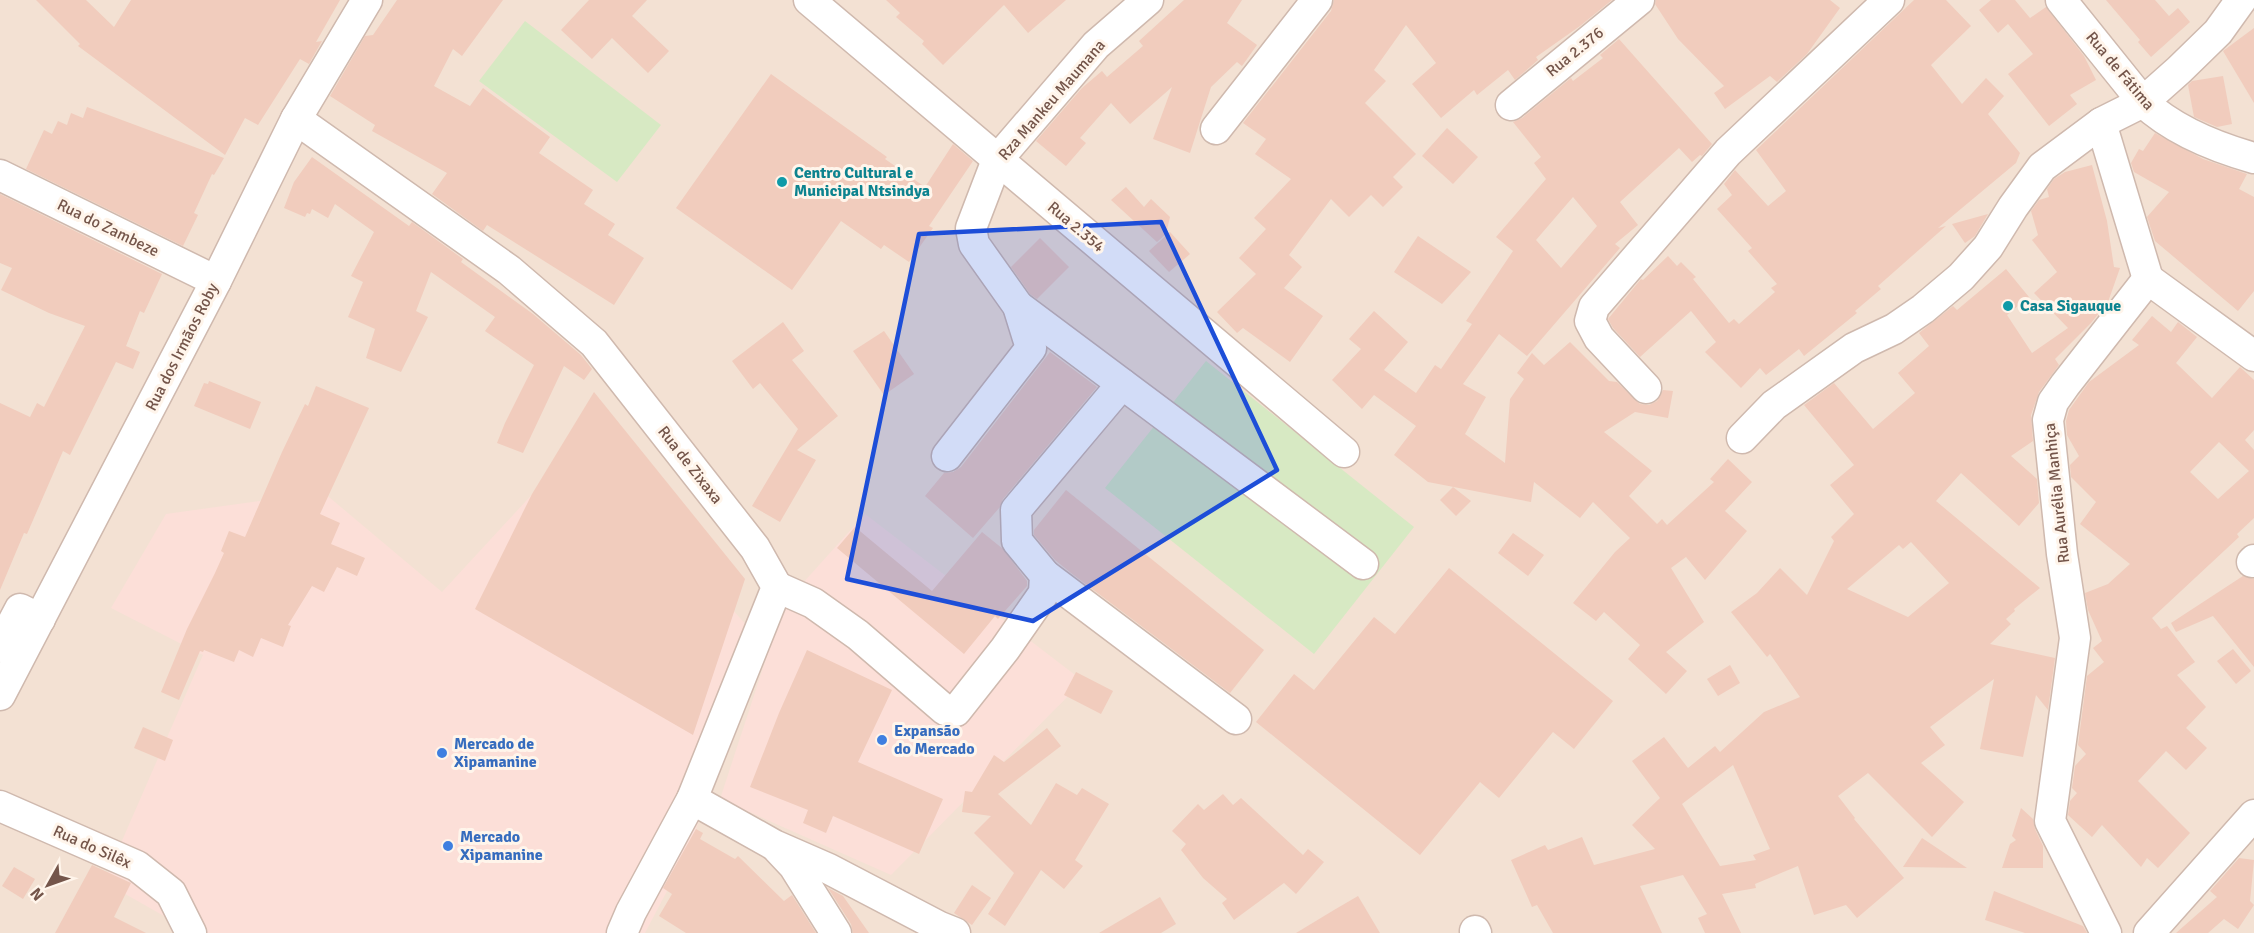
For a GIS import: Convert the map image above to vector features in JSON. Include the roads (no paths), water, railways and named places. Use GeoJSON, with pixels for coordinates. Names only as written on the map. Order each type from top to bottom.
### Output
{"type":"FeatureCollection","features":[{"type":"Feature","properties":{"kind":"street","name":"Rua dos Irmãos Roby"},"geometry":{"type":"LineString","coordinates":[[0,695],[216,281],[296,119],[368,0]]}},
{"type":"Feature","properties":{"kind":"street","name":"Rua 2.354"},"geometry":{"type":"LineString","coordinates":[[809,0],[1344,453]]}},
{"type":"Feature","properties":{"kind":"street","name":"Rza Mankeu Maumana"},"geometry":{"type":"LineString","coordinates":[[947,456],[1031,348],[1018,306],[974,244],[972,228],[997,160],[1096,45],[1148,0]]}},
{"type":"Feature","properties":{"kind":"street"},"geometry":{"type":"LineString","coordinates":[[1216,129],[1317,0]]}},
{"type":"Feature","properties":{"kind":"street","name":"Rua 2.376"},"geometry":{"type":"LineString","coordinates":[[1511,105],[1639,0]]}},
{"type":"Feature","properties":{"kind":"street"},"geometry":{"type":"LineString","coordinates":[[1646,388],[1599,338],[1590,321],[1594,307],[1728,152],[1888,0]]}},
{"type":"Feature","properties":{"kind":"street","name":"Rua de Fátima"},"geometry":{"type":"LineString","coordinates":[[2061,0],[2142,102],[2152,111],[2218,148],[2254,158]]}},
{"type":"Feature","properties":{"kind":"street"},"geometry":{"type":"LineString","coordinates":[[1742,438],[1774,405],[1854,348],[1894,329],[1923,309],[1960,277],[1988,248],[2013,207],[2042,167],[2101,123],[2142,102],[2180,70],[2218,32],[2241,0]]}},
{"type":"Feature","properties":{"kind":"street","name":"Rua de Zixaxa"},"geometry":{"type":"LineString","coordinates":[[296,119],[509,270],[594,343],[755,548],[777,587]]}},
{"type":"Feature","properties":{"kind":"street"},"geometry":{"type":"LineString","coordinates":[[2101,123],[2148,279],[2254,356]]}},
{"type":"Feature","properties":{"kind":"street","name":"Rua do Zambeze"},"geometry":{"type":"LineString","coordinates":[[0,175],[216,281]]}},
{"type":"Feature","properties":{"kind":"street","name":"Rua Aurélia Manhiça"},"geometry":{"type":"LineString","coordinates":[[2106,933],[2050,821],[2075,638],[2062,554],[2048,420],[2053,402],[2065,385],[2148,279]]}},
{"type":"Feature","properties":{"kind":"street"},"geometry":{"type":"LineString","coordinates":[[1018,306],[1363,564]]}},
{"type":"Feature","properties":{"kind":"street"},"geometry":{"type":"LineString","coordinates":[[1122,384],[1016,510],[1017,541],[1045,575],[1236,719]]}},
{"type":"Feature","properties":{"kind":"street"},"geometry":{"type":"LineString","coordinates":[[622,933],[692,799],[777,587],[813,603],[858,635],[945,710],[956,711],[1005,649],[1044,593],[1045,575]]}},
{"type":"Feature","properties":{"kind":"street"},"geometry":{"type":"LineString","coordinates":[[0,647],[20,609],[40,619]]}},
{"type":"Feature","properties":{"kind":"street"},"geometry":{"type":"LineString","coordinates":[[692,799],[774,845],[829,869],[955,933]]}},
{"type":"Feature","properties":{"kind":"street","name":"Rua do Silêx"},"geometry":{"type":"LineString","coordinates":[[0,806],[137,866],[171,893],[191,933]]}},
{"type":"Feature","properties":{"kind":"street"},"geometry":{"type":"LineString","coordinates":[[2149,933],[2254,816]]}},
{"type":"Feature","properties":{"kind":"street"},"geometry":{"type":"LineString","coordinates":[[774,845],[794,866],[836,933]]}},
{"type":"Feature","properties":{"kind":"place","name":"Centro Cultural e Municipal Ntsindya"},"geometry":{"type":"Point","coordinates":[782,182]}},
{"type":"Feature","properties":{"kind":"place","name":"Casa Sigauque"},"geometry":{"type":"Point","coordinates":[2008,306]}},
{"type":"Feature","properties":{"kind":"place","name":"Expansão do Mercado"},"geometry":{"type":"Point","coordinates":[882,740]}},
{"type":"Feature","properties":{"kind":"place","name":"Mercado de Xipamanine"},"geometry":{"type":"Point","coordinates":[442,753]}},
{"type":"Feature","properties":{"kind":"place","name":"Mercado Xipamanine"},"geometry":{"type":"Point","coordinates":[448,846]}}]}
